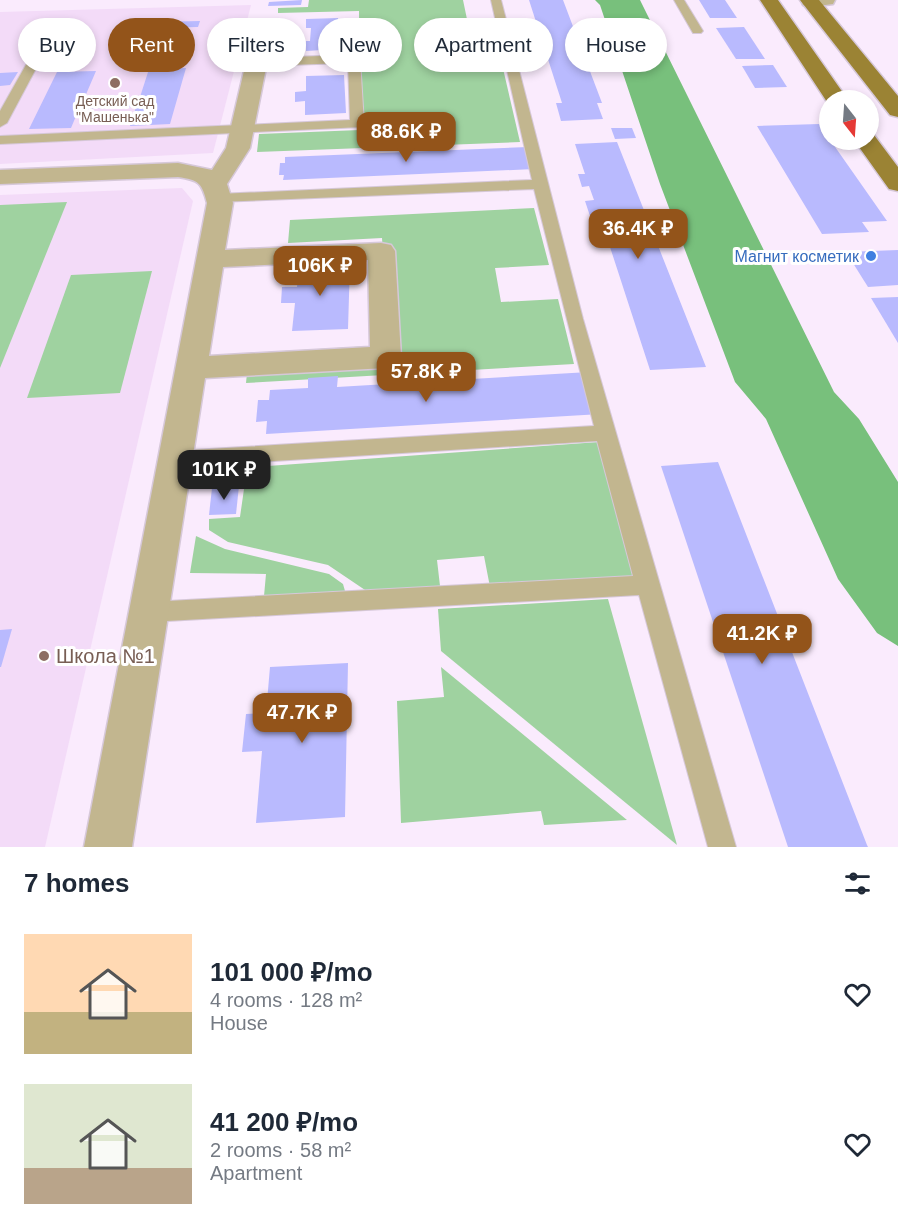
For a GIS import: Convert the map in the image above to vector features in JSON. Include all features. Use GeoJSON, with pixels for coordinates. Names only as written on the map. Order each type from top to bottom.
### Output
{"type":"FeatureCollection","features":[{"type":"Feature","properties":{"kind":"main road"},"geometry":{"type":"LineString","coordinates":[[769,0],[830,90]]}},
{"type":"Feature","properties":{"kind":"main road"},"geometry":{"type":"LineString","coordinates":[[815,0],[898,110]]}},
{"type":"Feature","properties":{"kind":"main road"},"geometry":{"type":"LineString","coordinates":[[873,150],[898,184]]}},
{"type":"Feature","properties":{"kind":"street"},"geometry":{"type":"LineString","coordinates":[[217,191],[238,148],[254,72]]}},
{"type":"Feature","properties":{"kind":"street"},"geometry":{"type":"LineString","coordinates":[[0,177],[178,170],[200,173],[217,191],[220,204],[108,847]]}},
{"type":"Feature","properties":{"kind":"street"},"geometry":{"type":"LineString","coordinates":[[191,368],[386,357],[381,252],[210,259]]}},
{"type":"Feature","properties":{"kind":"lane"},"geometry":{"type":"LineString","coordinates":[[496,0],[541,184],[646,585],[722,847]]}},
{"type":"Feature","properties":{"kind":"lane"},"geometry":{"type":"LineString","coordinates":[[679,0],[697,31]]}},
{"type":"Feature","properties":{"kind":"lane"},"geometry":{"type":"LineString","coordinates":[[0,140],[357,124],[354,59],[306,61]]}},
{"type":"Feature","properties":{"kind":"lane"},"geometry":{"type":"LineString","coordinates":[[2,115],[28,72]]}},
{"type":"Feature","properties":{"kind":"lane"},"geometry":{"type":"LineString","coordinates":[[217,191],[541,184]]}},
{"type":"Feature","properties":{"kind":"lane"},"geometry":{"type":"LineString","coordinates":[[175,459],[606,433]]}},
{"type":"Feature","properties":{"kind":"lane"},"geometry":{"type":"LineString","coordinates":[[149,612],[646,585]]}},
{"type":"Feature","properties":{"kind":"shaded area","name":"Детский сад \"Машенька\""},"geometry":{"type":"Polygon","coordinates":[[[251,5],[248,18],[207,18],[207,72],[234,72],[213,153],[0,164],[0,12],[251,5]]]}},
{"type":"Feature","properties":{"kind":"shaded area","name":"Школа №1"},"geometry":{"type":"Polygon","coordinates":[[[182,188],[193,201],[45,847],[0,847],[0,195],[182,188]]]}},
{"type":"Feature","properties":{"kind":"green space"},"geometry":{"type":"Polygon","coordinates":[[[309,0],[463,0],[467,18],[414,18],[414,72],[504,72],[520,142],[257,152],[259,134],[360,130],[360,72],[402,72],[402,18],[359,18],[359,11],[278,13],[278,8],[308,7],[309,0]]]}},
{"type":"Feature","properties":{"kind":"green space"},"geometry":{"type":"Polygon","coordinates":[[[595,0],[640,0],[649,18],[604,18],[600,5],[595,0]]]}},
{"type":"Feature","properties":{"kind":"green space"},"geometry":{"type":"Polygon","coordinates":[[[667,55],[834,392],[859,419],[898,482],[898,646],[877,633],[838,579],[766,419],[735,382],[660,184],[622,72],[667,72],[667,55]]]}},
{"type":"Feature","properties":{"kind":"green space"},"geometry":{"type":"Polygon","coordinates":[[[67,202],[0,368],[0,205],[67,202]]]}},
{"type":"Feature","properties":{"kind":"green space"},"geometry":{"type":"Polygon","coordinates":[[[534,208],[549,265],[495,268],[501,302],[558,299],[574,364],[246,383],[249,353],[388,345],[382,238],[288,243],[290,220],[534,208]]]}},
{"type":"Feature","properties":{"kind":"green space"},"geometry":{"type":"Polygon","coordinates":[[[152,271],[120,393],[27,398],[71,275],[152,271]]]}},
{"type":"Feature","properties":{"kind":"green space"},"geometry":{"type":"Polygon","coordinates":[[[599,442],[635,585],[490,587],[484,556],[437,560],[440,586],[368,592],[328,565],[228,542],[209,530],[209,519],[240,517],[245,482],[253,482],[253,467],[599,442]]]}},
{"type":"Feature","properties":{"kind":"green space"},"geometry":{"type":"Polygon","coordinates":[[[196,536],[225,549],[329,574],[343,584],[345,591],[264,596],[266,574],[190,573],[196,536]]]}},
{"type":"Feature","properties":{"kind":"green space"},"geometry":{"type":"Polygon","coordinates":[[[608,599],[677,845],[441,651],[438,609],[608,599]]]}},
{"type":"Feature","properties":{"kind":"green space"},"geometry":{"type":"Polygon","coordinates":[[[441,667],[627,820],[544,825],[541,811],[401,823],[397,701],[444,697],[441,667]]]}},
{"type":"Feature","properties":{"kind":"building"},"geometry":{"type":"Polygon","coordinates":[[[302,0],[301,5],[268,6],[269,2],[302,0]]]}},
{"type":"Feature","properties":{"kind":"building"},"geometry":{"type":"Polygon","coordinates":[[[529,0],[563,0],[570,18],[565,18],[565,72],[590,72],[602,103],[597,103],[603,119],[561,121],[556,103],[562,103],[552,72],[553,18],[535,18],[529,0]]]}},
{"type":"Feature","properties":{"kind":"building"},"geometry":{"type":"Polygon","coordinates":[[[699,0],[725,0],[737,18],[710,18],[699,0]]]}},
{"type":"Feature","properties":{"kind":"building"},"geometry":{"type":"Polygon","coordinates":[[[306,19],[318,19],[318,50],[306,51],[306,41],[310,41],[311,28],[306,28],[306,19]]]}},
{"type":"Feature","properties":{"kind":"building"},"geometry":{"type":"Polygon","coordinates":[[[195,21],[200,21],[198,27],[195,27],[195,21]]]}},
{"type":"Feature","properties":{"kind":"building"},"geometry":{"type":"Polygon","coordinates":[[[744,27],[765,59],[736,59],[716,28],[744,27]]]}},
{"type":"Feature","properties":{"kind":"building"},"geometry":{"type":"Polygon","coordinates":[[[773,65],[787,87],[755,88],[742,66],[773,65]]]}},
{"type":"Feature","properties":{"kind":"building"},"geometry":{"type":"Polygon","coordinates":[[[18,72],[10,85],[0,86],[0,73],[18,72]]]}},
{"type":"Feature","properties":{"kind":"building"},"geometry":{"type":"Polygon","coordinates":[[[57,72],[96,72],[84,99],[140,97],[148,72],[185,72],[170,124],[130,126],[136,107],[79,109],[71,128],[29,129],[57,72]]]}},
{"type":"Feature","properties":{"kind":"building"},"geometry":{"type":"Polygon","coordinates":[[[344,75],[346,113],[305,115],[305,101],[295,102],[295,92],[306,91],[306,76],[344,75]]]}},
{"type":"Feature","properties":{"kind":"building"},"geometry":{"type":"Polygon","coordinates":[[[819,124],[819,150],[837,150],[887,221],[862,222],[869,232],[822,234],[757,126],[819,124]]]}},
{"type":"Feature","properties":{"kind":"building"},"geometry":{"type":"Polygon","coordinates":[[[611,128],[632,128],[636,138],[615,139],[611,128]]]}},
{"type":"Feature","properties":{"kind":"building"},"geometry":{"type":"Polygon","coordinates":[[[617,142],[706,367],[650,370],[610,247],[601,248],[595,232],[604,232],[599,216],[590,216],[585,201],[594,200],[589,186],[582,187],[578,174],[585,174],[575,144],[617,142]]]}},
{"type":"Feature","properties":{"kind":"building"},"geometry":{"type":"Polygon","coordinates":[[[528,147],[534,169],[283,180],[284,175],[279,175],[280,163],[285,163],[285,157],[528,147]]]}},
{"type":"Feature","properties":{"kind":"building"},"geometry":{"type":"Polygon","coordinates":[[[898,250],[898,285],[868,287],[846,252],[898,250]]]}},
{"type":"Feature","properties":{"kind":"building"},"geometry":{"type":"Polygon","coordinates":[[[350,263],[348,329],[292,331],[295,303],[281,303],[282,287],[297,287],[299,264],[350,263]]]}},
{"type":"Feature","properties":{"kind":"building"},"geometry":{"type":"Polygon","coordinates":[[[898,297],[898,343],[871,298],[898,297]]]}},
{"type":"Feature","properties":{"kind":"building"},"geometry":{"type":"Polygon","coordinates":[[[589,372],[601,414],[266,434],[267,421],[256,422],[258,400],[269,400],[270,390],[308,388],[308,378],[338,376],[337,387],[589,372]]]}},
{"type":"Feature","properties":{"kind":"building"},"geometry":{"type":"Polygon","coordinates":[[[718,462],[868,847],[788,847],[661,466],[718,462]]]}},
{"type":"Feature","properties":{"kind":"building"},"geometry":{"type":"Polygon","coordinates":[[[239,486],[236,514],[209,515],[212,488],[239,486]]]}},
{"type":"Feature","properties":{"kind":"building"},"geometry":{"type":"Polygon","coordinates":[[[12,629],[1,667],[0,667],[0,630],[12,629]]]}},
{"type":"Feature","properties":{"kind":"building"},"geometry":{"type":"Polygon","coordinates":[[[348,663],[345,817],[256,823],[262,751],[242,752],[246,714],[266,713],[270,667],[348,663]]]}},
{"type":"Feature","properties":{"kind":"place","name":"Детский сад \"Машенька\""},"geometry":{"type":"Point","coordinates":[115,83]}},
{"type":"Feature","properties":{"kind":"place","name":"Магнит косметик"},"geometry":{"type":"Point","coordinates":[871,256]}},
{"type":"Feature","properties":{"kind":"place","name":"Школа №1"},"geometry":{"type":"Point","coordinates":[44,656]}}]}
